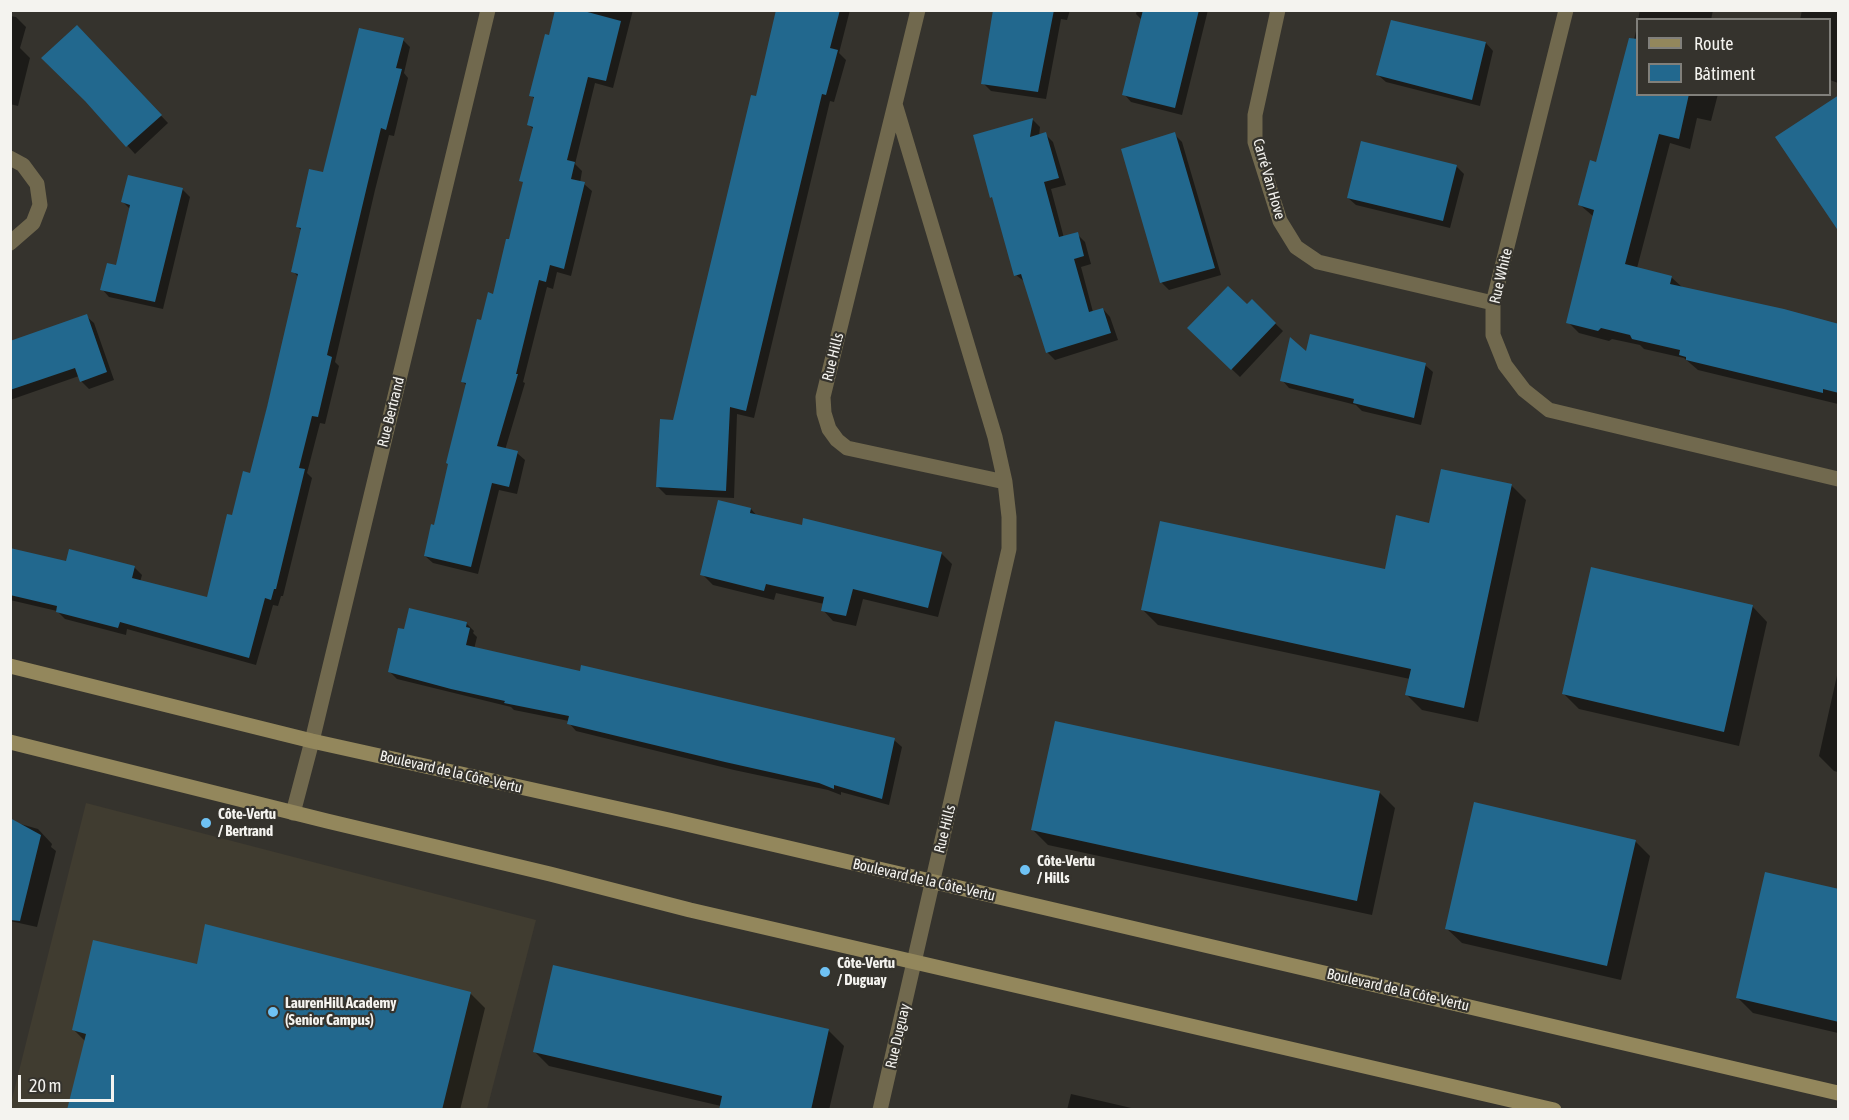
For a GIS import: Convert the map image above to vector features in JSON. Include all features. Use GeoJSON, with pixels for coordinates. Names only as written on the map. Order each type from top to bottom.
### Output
{"type":"FeatureCollection","features":[{"type":"Feature","properties":{"kind":"main road","name":"Boulevard de la Côte-Vertu"},"geometry":{"type":"LineString","coordinates":[[10,666],[312,741],[669,820],[1839,1093]]}},
{"type":"Feature","properties":{"kind":"main road"},"geometry":{"type":"LineString","coordinates":[[10,742],[690,910],[1554,1110]]}},
{"type":"Feature","properties":{"kind":"street","name":"Rue Bertrand"},"geometry":{"type":"LineString","coordinates":[[293,813],[488,10]]}},
{"type":"Feature","properties":{"kind":"street","name":"Rue Hills"},"geometry":{"type":"LineString","coordinates":[[918,10],[824,397],[824,413],[829,429],[847,448],[1005,482]]}},
{"type":"Feature","properties":{"kind":"street","name":"Carré Van Hove"},"geometry":{"type":"LineString","coordinates":[[1278,10],[1255,115],[1256,142],[1280,221],[1296,247],[1318,262],[1493,303]]}},
{"type":"Feature","properties":{"kind":"street","name":"Rue White"},"geometry":{"type":"LineString","coordinates":[[1566,10],[1493,303],[1493,335],[1505,365],[1524,390],[1550,410],[1839,479]]}},
{"type":"Feature","properties":{"kind":"street","name":"Rue Hills"},"geometry":{"type":"LineString","coordinates":[[895,104],[996,437],[1009,517],[1009,549],[915,963]]}},
{"type":"Feature","properties":{"kind":"street"},"geometry":{"type":"LineString","coordinates":[[10,158],[23,165],[37,184],[40,205],[33,223],[10,243]]}},
{"type":"Feature","properties":{"kind":"street","name":"Rue Duguay"},"geometry":{"type":"LineString","coordinates":[[880,1110],[915,963]]}},
{"type":"Feature","properties":{"kind":"shaded area","name":"LaurenHill Academy (Senior Campus)"},"geometry":{"type":"Polygon","coordinates":[[[86,803],[536,920],[487,1109],[11,1110],[86,803]]]}},
{"type":"Feature","properties":{"kind":"building"},"geometry":{"type":"Polygon","coordinates":[[[555,10],[580,10],[621,21],[606,81],[588,77],[567,160],[575,162],[571,179],[585,182],[564,269],[550,265],[546,282],[539,280],[516,374],[518,374],[497,446],[518,451],[509,487],[492,483],[471,567],[424,556],[431,524],[434,525],[448,464],[446,463],[466,383],[461,382],[477,319],[481,320],[488,292],[493,294],[523,182],[519,181],[533,127],[527,125],[534,97],[529,96],[545,34],[549,35],[555,10]]]}},
{"type":"Feature","properties":{"kind":"building"},"geometry":{"type":"Polygon","coordinates":[[[776,10],[840,10],[830,48],[838,50],[826,95],[822,94],[746,411],[730,407],[726,491],[656,487],[660,419],[673,420],[751,95],[756,96],[776,10]]]}},
{"type":"Feature","properties":{"kind":"building"},"geometry":{"type":"Polygon","coordinates":[[[993,10],[1054,10],[1038,92],[981,84],[993,10]]]}},
{"type":"Feature","properties":{"kind":"building"},"geometry":{"type":"Polygon","coordinates":[[[1143,10],[1199,10],[1175,108],[1122,95],[1143,10]]]}},
{"type":"Feature","properties":{"kind":"building"},"geometry":{"type":"Polygon","coordinates":[[[1391,20],[1486,42],[1472,100],[1376,75],[1391,20]]]}},
{"type":"Feature","properties":{"kind":"building"},"geometry":{"type":"Polygon","coordinates":[[[77,25],[162,115],[126,147],[85,101],[41,58],[77,25]]]}},
{"type":"Feature","properties":{"kind":"building"},"geometry":{"type":"Polygon","coordinates":[[[359,28],[404,38],[396,68],[402,69],[386,130],[381,128],[327,355],[332,357],[318,417],[312,416],[299,468],[305,469],[276,589],[274,589],[271,600],[265,598],[249,658],[120,622],[118,628],[56,612],[57,606],[10,595],[10,548],[66,561],[69,549],[135,566],[132,578],[207,597],[227,514],[232,515],[243,471],[250,473],[267,407],[298,274],[291,272],[301,228],[296,227],[309,169],[323,172],[359,28]]]}},
{"type":"Feature","properties":{"kind":"building"},"geometry":{"type":"Polygon","coordinates":[[[1629,38],[1636,39],[1636,96],[1689,96],[1679,139],[1659,134],[1625,264],[1672,276],[1670,284],[1784,309],[1839,324],[1839,393],[1823,389],[1823,393],[1686,360],[1686,357],[1679,355],[1680,350],[1632,339],[1630,335],[1601,328],[1598,331],[1566,323],[1594,210],[1578,205],[1590,160],[1596,162],[1629,38]]]}},
{"type":"Feature","properties":{"kind":"building"},"geometry":{"type":"Polygon","coordinates":[[[1839,95],[1839,232],[1775,137],[1839,95]]]}},
{"type":"Feature","properties":{"kind":"building"},"geometry":{"type":"Polygon","coordinates":[[[1033,118],[1030,137],[1046,132],[1059,178],[1044,182],[1059,237],[1078,232],[1084,256],[1074,259],[1089,312],[1103,308],[1111,333],[1046,353],[1021,274],[1014,276],[973,135],[1033,118]]]}},
{"type":"Feature","properties":{"kind":"building"},"geometry":{"type":"Polygon","coordinates":[[[1175,132],[1215,268],[1160,283],[1121,149],[1175,132]]]}},
{"type":"Feature","properties":{"kind":"building"},"geometry":{"type":"Polygon","coordinates":[[[1361,141],[1457,165],[1443,221],[1347,198],[1361,141]]]}},
{"type":"Feature","properties":{"kind":"building"},"geometry":{"type":"Polygon","coordinates":[[[128,175],[183,188],[155,302],[100,290],[107,263],[116,265],[130,205],[121,202],[128,175]]]}},
{"type":"Feature","properties":{"kind":"building"},"geometry":{"type":"Polygon","coordinates":[[[1228,286],[1247,304],[1252,299],[1276,323],[1231,370],[1187,328],[1228,286]]]}},
{"type":"Feature","properties":{"kind":"building"},"geometry":{"type":"Polygon","coordinates":[[[87,314],[107,372],[80,382],[75,368],[10,390],[10,341],[87,314]]]}},
{"type":"Feature","properties":{"kind":"building"},"geometry":{"type":"Polygon","coordinates":[[[1310,334],[1426,363],[1414,418],[1353,403],[1354,399],[1280,381],[1290,337],[1306,351],[1310,334]]]}},
{"type":"Feature","properties":{"kind":"building"},"geometry":{"type":"Polygon","coordinates":[[[1441,469],[1512,484],[1464,708],[1405,695],[1411,669],[1141,610],[1160,521],[1385,569],[1396,515],[1429,523],[1441,469]]]}},
{"type":"Feature","properties":{"kind":"building"},"geometry":{"type":"Polygon","coordinates":[[[718,500],[751,508],[750,513],[802,525],[803,518],[942,552],[928,608],[853,589],[846,616],[821,611],[824,597],[766,584],[764,591],[700,575],[718,500]]]}},
{"type":"Feature","properties":{"kind":"building"},"geometry":{"type":"Polygon","coordinates":[[[1591,567],[1753,605],[1724,732],[1562,694],[1591,567]]]}},
{"type":"Feature","properties":{"kind":"building"},"geometry":{"type":"Polygon","coordinates":[[[409,608],[467,622],[466,627],[470,628],[466,645],[580,671],[581,665],[895,738],[882,799],[834,785],[834,789],[819,783],[567,724],[569,716],[504,703],[505,701],[388,672],[398,628],[404,629],[409,608]]]}},
{"type":"Feature","properties":{"kind":"building"},"geometry":{"type":"Polygon","coordinates":[[[1055,721],[1380,791],[1357,901],[1031,830],[1055,721]]]}},
{"type":"Feature","properties":{"kind":"building"},"geometry":{"type":"Polygon","coordinates":[[[1474,802],[1636,840],[1607,966],[1445,929],[1474,802]]]}},
{"type":"Feature","properties":{"kind":"building"},"geometry":{"type":"Polygon","coordinates":[[[10,818],[41,835],[20,921],[10,920],[10,818]]]}},
{"type":"Feature","properties":{"kind":"building"},"geometry":{"type":"Polygon","coordinates":[[[1765,872],[1839,889],[1839,1022],[1736,998],[1765,872]]]}},
{"type":"Feature","properties":{"kind":"building"},"geometry":{"type":"Polygon","coordinates":[[[205,924],[471,992],[442,1110],[67,1110],[86,1034],[72,1030],[93,940],[197,964],[205,924]]]}},
{"type":"Feature","properties":{"kind":"building"},"geometry":{"type":"Polygon","coordinates":[[[553,965],[829,1029],[811,1110],[719,1110],[722,1096],[533,1052],[553,965]]]}},
{"type":"Feature","properties":{"kind":"place","name":"Côte-Vertu / Bertrand"},"geometry":{"type":"Point","coordinates":[206,823]}},
{"type":"Feature","properties":{"kind":"place","name":"Côte-Vertu / Hills"},"geometry":{"type":"Point","coordinates":[1025,870]}},
{"type":"Feature","properties":{"kind":"place","name":"Côte-Vertu / Duguay"},"geometry":{"type":"Point","coordinates":[825,972]}},
{"type":"Feature","properties":{"kind":"place","name":"LaurenHill Academy (Senior Campus)"},"geometry":{"type":"Point","coordinates":[273,1012]}}]}
